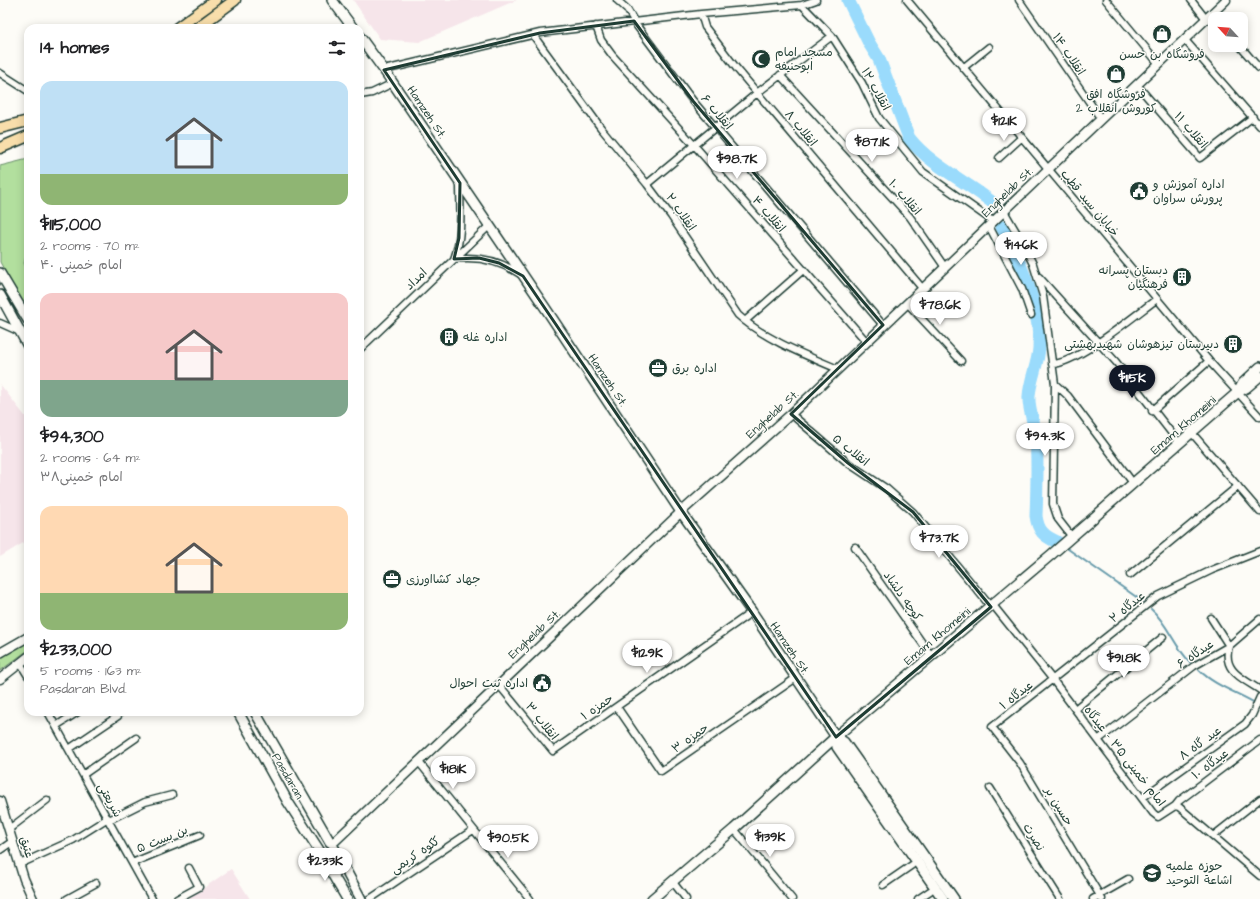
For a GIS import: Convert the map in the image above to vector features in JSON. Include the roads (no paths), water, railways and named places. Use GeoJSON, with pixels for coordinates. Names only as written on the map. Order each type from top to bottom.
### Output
{"type":"FeatureCollection","features":[{"type":"Feature","properties":{"kind":"main road"},"geometry":{"type":"LineString","coordinates":[[183,24],[216,0]]}},
{"type":"Feature","properties":{"kind":"main road"},"geometry":{"type":"LineString","coordinates":[[202,24],[235,0]]}},
{"type":"Feature","properties":{"kind":"main road"},"geometry":{"type":"LineString","coordinates":[[332,0],[350,24]]}},
{"type":"Feature","properties":{"kind":"main road","name":"Hamzeh St."},"geometry":{"type":"LineString","coordinates":[[364,42],[681,512],[752,612],[836,737],[844,742],[954,899]]}},
{"type":"Feature","properties":{"kind":"main road"},"geometry":{"type":"LineString","coordinates":[[0,128],[24,122]]}},
{"type":"Feature","properties":{"kind":"main road"},"geometry":{"type":"LineString","coordinates":[[10,126],[6,131],[6,137],[16,141]]}},
{"type":"Feature","properties":{"kind":"main road"},"geometry":{"type":"LineString","coordinates":[[0,148],[24,138]]}},
{"type":"Feature","properties":{"kind":"main road"},"geometry":{"type":"LineString","coordinates":[[0,273],[24,313]]}},
{"type":"Feature","properties":{"kind":"main road"},"geometry":{"type":"LineString","coordinates":[[0,295],[24,339]]}},
{"type":"Feature","properties":{"kind":"main road"},"geometry":{"type":"LineString","coordinates":[[1238,392],[1243,383],[1260,367]]}},
{"type":"Feature","properties":{"kind":"main road"},"geometry":{"type":"LineString","coordinates":[[1238,392],[1246,388],[1260,376]]}},
{"type":"Feature","properties":{"kind":"main road","name":"Emam Khomeini"},"geometry":{"type":"LineString","coordinates":[[652,899],[734,829],[836,737],[992,606],[1238,392]]}},
{"type":"Feature","properties":{"kind":"main road","name":"Pasdaran"},"geometry":{"type":"LineString","coordinates":[[240,716],[288,802],[320,852],[347,899]]}},
{"type":"Feature","properties":{"kind":"main road","name":"Pasdaran"},"geometry":{"type":"LineString","coordinates":[[256,716],[332,845],[360,899]]}},
{"type":"Feature","properties":{"kind":"main road","name":"Hamzeh St."},"geometry":{"type":"LineString","coordinates":[[836,737],[837,747],[944,899]]}},
{"type":"Feature","properties":{"kind":"main road"},"geometry":{"type":"LineString","coordinates":[[320,852],[320,845],[323,842],[332,845]]}},
{"type":"Feature","properties":{"kind":"street","name":"انقلاب ۶"},"geometry":{"type":"LineString","coordinates":[[617,0],[627,9],[674,76],[715,127],[883,325]]}},
{"type":"Feature","properties":{"kind":"street"},"geometry":{"type":"LineString","coordinates":[[384,70],[533,35],[634,21],[802,5],[816,0]]}},
{"type":"Feature","properties":{"kind":"street","name":"خیابان سید قطب"},"geometry":{"type":"LineString","coordinates":[[907,0],[1157,299],[1260,417]]}},
{"type":"Feature","properties":{"kind":"street","name":"انقلاب ۱۴"},"geometry":{"type":"LineString","coordinates":[[1019,0],[1101,119]]}},
{"type":"Feature","properties":{"kind":"street"},"geometry":{"type":"LineString","coordinates":[[1106,0],[1159,64]]}},
{"type":"Feature","properties":{"kind":"street"},"geometry":{"type":"LineString","coordinates":[[1192,0],[1208,15]]}},
{"type":"Feature","properties":{"kind":"street","name":"Enghelab St."},"geometry":{"type":"LineString","coordinates":[[1216,12],[1226,0]]}},
{"type":"Feature","properties":{"kind":"street","name":"انقلاب ۱۲"},"geometry":{"type":"LineString","coordinates":[[802,5],[832,36],[862,83],[879,118],[922,172],[991,224]]}},
{"type":"Feature","properties":{"kind":"street","name":"انقلاب ۸"},"geometry":{"type":"LineString","coordinates":[[702,14],[705,26],[757,93],[922,288]]}},
{"type":"Feature","properties":{"kind":"street","name":"Enghelab St."},"geometry":{"type":"LineString","coordinates":[[332,845],[418,761],[681,512],[791,414],[944,266],[991,224],[1159,64],[1208,21]]}},
{"type":"Feature","properties":{"kind":"street","name":"انقلاب ۴"},"geometry":{"type":"LineString","coordinates":[[596,26],[601,40],[612,55],[694,145],[866,341]]}},
{"type":"Feature","properties":{"kind":"street","name":"انقلاب ۲"},"geometry":{"type":"LineString","coordinates":[[533,35],[601,128],[648,184],[738,315],[745,321],[790,347],[838,369]]}},
{"type":"Feature","properties":{"kind":"street"},"geometry":{"type":"LineString","coordinates":[[648,184],[757,93],[832,36]]}},
{"type":"Feature","properties":{"kind":"street"},"geometry":{"type":"LineString","coordinates":[[1185,40],[1260,126]]}},
{"type":"Feature","properties":{"kind":"street"},"geometry":{"type":"LineString","coordinates":[[963,68],[989,47]]}},
{"type":"Feature","properties":{"kind":"street"},"geometry":{"type":"LineString","coordinates":[[1245,52],[1259,68]]}},
{"type":"Feature","properties":{"kind":"street"},"geometry":{"type":"LineString","coordinates":[[0,74],[24,89]]}},
{"type":"Feature","properties":{"kind":"street","name":"انقلاب ۱۰"},"geometry":{"type":"LineString","coordinates":[[780,75],[910,217],[944,266]]}},
{"type":"Feature","properties":{"kind":"street"},"geometry":{"type":"LineString","coordinates":[[364,94],[372,93],[393,84]]}},
{"type":"Feature","properties":{"kind":"street","name":"انقلاب ۱۱"},"geometry":{"type":"LineString","coordinates":[[1137,85],[1200,158],[1252,117]]}},
{"type":"Feature","properties":{"kind":"street"},"geometry":{"type":"LineString","coordinates":[[999,158],[1021,138]]}},
{"type":"Feature","properties":{"kind":"street"},"geometry":{"type":"LineString","coordinates":[[460,183],[459,238],[458,250],[454,259],[478,258],[499,263],[523,276]]}},
{"type":"Feature","properties":{"kind":"street"},"geometry":{"type":"LineString","coordinates":[[1004,211],[1022,242],[1038,276],[1044,302],[1056,384],[1053,504],[1058,519],[1072,537]]}},
{"type":"Feature","properties":{"kind":"street"},"geometry":{"type":"LineString","coordinates":[[991,224],[1022,289],[1031,315]]}},
{"type":"Feature","properties":{"kind":"street","name":"امداد"},"geometry":{"type":"LineString","coordinates":[[364,345],[489,226]]}},
{"type":"Feature","properties":{"kind":"street"},"geometry":{"type":"LineString","coordinates":[[745,321],[803,270]]}},
{"type":"Feature","properties":{"kind":"street"},"geometry":{"type":"LineString","coordinates":[[1038,276],[1116,362],[1152,411],[1180,444]]}},
{"type":"Feature","properties":{"kind":"street"},"geometry":{"type":"LineString","coordinates":[[1052,364],[1060,364],[1098,342],[1157,299]]}},
{"type":"Feature","properties":{"kind":"street"},"geometry":{"type":"LineString","coordinates":[[907,303],[961,361]]}},
{"type":"Feature","properties":{"kind":"street"},"geometry":{"type":"LineString","coordinates":[[0,323],[20,332]]}},
{"type":"Feature","properties":{"kind":"street"},"geometry":{"type":"LineString","coordinates":[[1152,411],[1209,360]]}},
{"type":"Feature","properties":{"kind":"street"},"geometry":{"type":"LineString","coordinates":[[1056,384],[1068,396],[1133,483]]}},
{"type":"Feature","properties":{"kind":"street","name":"انقلاب ۵"},"geometry":{"type":"LineString","coordinates":[[791,414],[848,463],[900,500],[913,512],[992,606]]}},
{"type":"Feature","properties":{"kind":"street"},"geometry":{"type":"LineString","coordinates":[[1192,433],[1260,512]]}},
{"type":"Feature","properties":{"kind":"street"},"geometry":{"type":"LineString","coordinates":[[1130,575],[1238,486]]}},
{"type":"Feature","properties":{"kind":"street","name":"کوچه دلشاد"},"geometry":{"type":"LineString","coordinates":[[855,547],[932,657]]}},
{"type":"Feature","properties":{"kind":"street","name":"عیدگاه ۲"},"geometry":{"type":"LineString","coordinates":[[1053,680],[1158,596],[1212,570],[1260,551]]}},
{"type":"Feature","properties":{"kind":"street","name":"امام خمینی ۳۵ - عیدگاه"},"geometry":{"type":"LineString","coordinates":[[992,606],[1053,680],[1158,817],[1174,806],[1179,807],[1259,873]]}},
{"type":"Feature","properties":{"kind":"street","name":"حمزه ۱"},"geometry":{"type":"LineString","coordinates":[[553,751],[752,612]]}},
{"type":"Feature","properties":{"kind":"street"},"geometry":{"type":"LineString","coordinates":[[1211,618],[1229,646],[1226,656],[1227,662],[1233,672],[1260,690]]}},
{"type":"Feature","properties":{"kind":"street","name":"عیدگاه ۶"},"geometry":{"type":"LineString","coordinates":[[1098,740],[1194,666],[1229,646],[1260,620]]}},
{"type":"Feature","properties":{"kind":"street"},"geometry":{"type":"LineString","coordinates":[[1075,709],[1162,637]]}},
{"type":"Feature","properties":{"kind":"street"},"geometry":{"type":"LineString","coordinates":[[0,653],[24,639]]}},
{"type":"Feature","properties":{"kind":"street"},"geometry":{"type":"LineString","coordinates":[[0,679],[24,660]]}},
{"type":"Feature","properties":{"kind":"street"},"geometry":{"type":"LineString","coordinates":[[20,663],[24,670]]}},
{"type":"Feature","properties":{"kind":"street","name":"حمزه ۳"},"geometry":{"type":"LineString","coordinates":[[617,707],[661,771],[796,678]]}},
{"type":"Feature","properties":{"kind":"street","name":"عیدگاه ۱"},"geometry":{"type":"LineString","coordinates":[[992,727],[1053,680]]}},
{"type":"Feature","properties":{"kind":"street","name":"انقلاب ۳"},"geometry":{"type":"LineString","coordinates":[[499,685],[553,751]]}},
{"type":"Feature","properties":{"kind":"street","name":"عید گاه ۸"},"geometry":{"type":"LineString","coordinates":[[1142,798],[1245,724],[1252,715],[1260,697]]}},
{"type":"Feature","properties":{"kind":"street","name":"شریعتی"},"geometry":{"type":"LineString","coordinates":[[50,716],[84,774],[152,899]]}},
{"type":"Feature","properties":{"kind":"street"},"geometry":{"type":"LineString","coordinates":[[56,726],[72,716]]}},
{"type":"Feature","properties":{"kind":"street"},"geometry":{"type":"LineString","coordinates":[[69,749],[118,716]]}},
{"type":"Feature","properties":{"kind":"street","name":"حسین بر"},"geometry":{"type":"LineString","coordinates":[[992,727],[1020,762],[1101,897]]}},
{"type":"Feature","properties":{"kind":"street"},"geometry":{"type":"LineString","coordinates":[[84,774],[136,738]]}},
{"type":"Feature","properties":{"kind":"street","name":"عیدگاه ۱۰"},"geometry":{"type":"LineString","coordinates":[[1174,806],[1260,740]]}},
{"type":"Feature","properties":{"kind":"street"},"geometry":{"type":"LineString","coordinates":[[418,761],[530,899]]}},
{"type":"Feature","properties":{"kind":"street","name":"نصرت"},"geometry":{"type":"LineString","coordinates":[[990,788],[1060,899]]}},
{"type":"Feature","properties":{"kind":"street"},"geometry":{"type":"LineString","coordinates":[[20,864],[73,840],[108,819],[145,802],[172,795]]}},
{"type":"Feature","properties":{"kind":"street"},"geometry":{"type":"LineString","coordinates":[[1213,836],[1260,799]]}},
{"type":"Feature","properties":{"kind":"street"},"geometry":{"type":"LineString","coordinates":[[9,829],[47,800]]}},
{"type":"Feature","properties":{"kind":"street","name":"عتیق"},"geometry":{"type":"LineString","coordinates":[[0,801],[24,879],[33,899]]}},
{"type":"Feature","properties":{"kind":"street"},"geometry":{"type":"LineString","coordinates":[[734,829],[792,899]]}},
{"type":"Feature","properties":{"kind":"street","name":"ککوه کریمی"},"geometry":{"type":"LineString","coordinates":[[370,899],[473,830]]}},
{"type":"Feature","properties":{"kind":"street","name":"بن بست ۵"},"geometry":{"type":"LineString","coordinates":[[132,863],[200,835]]}},
{"type":"Feature","properties":{"kind":"street"},"geometry":{"type":"LineString","coordinates":[[0,850],[13,841]]}},
{"type":"Feature","properties":{"kind":"street"},"geometry":{"type":"LineString","coordinates":[[883,885],[912,865]]}},
{"type":"Feature","properties":{"kind":"street"},"geometry":{"type":"LineString","coordinates":[[177,899],[200,887],[189,868]]}},
{"type":"Feature","properties":{"kind":"street"},"geometry":{"type":"LineString","coordinates":[[1093,899],[1101,897],[1128,878]]}},
{"type":"Feature","properties":{"kind":"street"},"geometry":{"type":"LineString","coordinates":[[672,881],[686,899]]}},
{"type":"Feature","properties":{"kind":"street"},"geometry":{"type":"LineString","coordinates":[[67,899],[96,883]]}},
{"type":"Feature","properties":{"kind":"street"},"geometry":{"type":"LineString","coordinates":[[918,899],[930,891]]}},
{"type":"Feature","properties":{"kind":"waterway"},"geometry":{"type":"LineString","coordinates":[[848,0],[869,43],[879,59],[909,138],[938,165],[993,203]]}},
{"type":"Feature","properties":{"kind":"waterway"},"geometry":{"type":"LineString","coordinates":[[1002,227],[1022,270],[1037,317],[1039,348],[1032,378],[1029,401],[1036,437],[1036,516],[1038,526],[1042,532],[1057,542]]}},
{"type":"Feature","properties":{"kind":"waterway"},"geometry":{"type":"LineString","coordinates":[[1068,549],[1142,601]]}},
{"type":"Feature","properties":{"kind":"waterway"},"geometry":{"type":"LineString","coordinates":[[1151,609],[1162,621],[1184,656],[1190,662]]}},
{"type":"Feature","properties":{"kind":"waterway"},"geometry":{"type":"LineString","coordinates":[[1199,670],[1213,681],[1260,706]]}},
{"type":"Feature","properties":{"kind":"place","name":"فروشگاه بن حسن"},"geometry":{"type":"Point","coordinates":[1162,34]}},
{"type":"Feature","properties":{"kind":"place","name":"مسجد امام ابوحنیفه"},"geometry":{"type":"Point","coordinates":[761,59]}},
{"type":"Feature","properties":{"kind":"place","name":"فروشگاه افق کوروش انقلاب 2"},"geometry":{"type":"Point","coordinates":[1116,74]}},
{"type":"Feature","properties":{"kind":"place","name":"اداره آموزش و پرورش سراوان"},"geometry":{"type":"Point","coordinates":[1139,191]}},
{"type":"Feature","properties":{"kind":"place","name":"دبستان پسرانه فرهنگیان"},"geometry":{"type":"Point","coordinates":[1182,277]}},
{"type":"Feature","properties":{"kind":"place","name":"اداره غله"},"geometry":{"type":"Point","coordinates":[449,337]}},
{"type":"Feature","properties":{"kind":"place","name":"دبیرستان تیزهوشان شهیدبهشتی"},"geometry":{"type":"Point","coordinates":[1233,344]}},
{"type":"Feature","properties":{"kind":"place","name":"اداره برق"},"geometry":{"type":"Point","coordinates":[658,368]}},
{"type":"Feature","properties":{"kind":"place","name":"جهاد کشااورزی"},"geometry":{"type":"Point","coordinates":[392,579]}},
{"type":"Feature","properties":{"kind":"place","name":"اداره ثبت احوال"},"geometry":{"type":"Point","coordinates":[542,683]}},
{"type":"Feature","properties":{"kind":"place","name":"حوزه علمیه اشاعة التوحید"},"geometry":{"type":"Point","coordinates":[1152,873]}}]}
